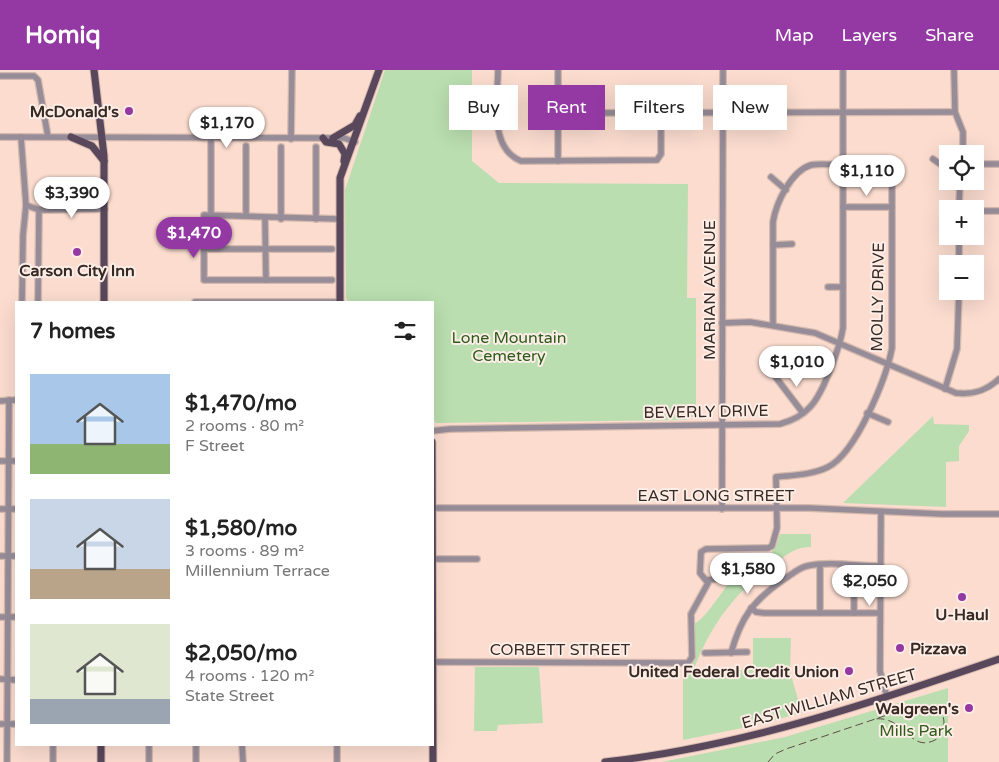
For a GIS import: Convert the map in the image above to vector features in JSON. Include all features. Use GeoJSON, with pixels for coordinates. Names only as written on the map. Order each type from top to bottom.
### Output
{"type":"FeatureCollection","features":[{"type":"Feature","properties":{"kind":"main road"},"geometry":{"type":"LineString","coordinates":[[94,70],[103,137],[105,209],[104,301]]}},
{"type":"Feature","properties":{"kind":"main road"},"geometry":{"type":"LineString","coordinates":[[340,301],[340,178],[344,163],[355,142],[364,110],[379,70]]}},
{"type":"Feature","properties":{"kind":"main road"},"geometry":{"type":"LineString","coordinates":[[333,138],[355,125],[364,110]]}},
{"type":"Feature","properties":{"kind":"main road"},"geometry":{"type":"LineString","coordinates":[[71,137],[92,146],[104,162]]}},
{"type":"Feature","properties":{"kind":"main road"},"geometry":{"type":"LineString","coordinates":[[323,138],[326,142],[339,144],[343,149],[344,163]]}},
{"type":"Feature","properties":{"kind":"main road","name":"EAST WILLIAM STREET"},"geometry":{"type":"LineString","coordinates":[[605,762],[679,751],[753,736],[833,715],[999,660]]}},
{"type":"Feature","properties":{"kind":"main road"},"geometry":{"type":"LineString","coordinates":[[101,746],[101,762]]}},
{"type":"Feature","properties":{"kind":"main road"},"geometry":{"type":"LineString","coordinates":[[433,746],[433,762]]}},
{"type":"Feature","properties":{"kind":"street"},"geometry":{"type":"LineString","coordinates":[[290,139],[292,70]]}},
{"type":"Feature","properties":{"kind":"street"},"geometry":{"type":"LineString","coordinates":[[498,70],[498,132],[504,148],[516,159],[526,161],[657,160],[661,154],[660,130]]}},
{"type":"Feature","properties":{"kind":"street"},"geometry":{"type":"LineString","coordinates":[[558,70],[558,85]]}},
{"type":"Feature","properties":{"kind":"street","name":"MARIAN AVENUE"},"geometry":{"type":"LineString","coordinates":[[723,70],[723,85]]}},
{"type":"Feature","properties":{"kind":"street","name":"BEVERLY DRIVE"},"geometry":{"type":"LineString","coordinates":[[434,431],[780,424],[796,419],[803,413],[815,401],[840,344],[843,328],[843,70]]}},
{"type":"Feature","properties":{"kind":"street"},"geometry":{"type":"LineString","coordinates":[[954,70],[955,112],[962,132],[963,145]]}},
{"type":"Feature","properties":{"kind":"street"},"geometry":{"type":"LineString","coordinates":[[0,76],[32,76],[38,80],[48,137]]}},
{"type":"Feature","properties":{"kind":"street"},"geometry":{"type":"LineString","coordinates":[[787,113],[955,112]]}},
{"type":"Feature","properties":{"kind":"street"},"geometry":{"type":"LineString","coordinates":[[557,130],[558,161]]}},
{"type":"Feature","properties":{"kind":"street","name":"MARIAN AVENUE"},"geometry":{"type":"LineString","coordinates":[[722,509],[723,130]]}},
{"type":"Feature","properties":{"kind":"street"},"geometry":{"type":"LineString","coordinates":[[0,137],[344,138],[355,142]]}},
{"type":"Feature","properties":{"kind":"street"},"geometry":{"type":"LineString","coordinates":[[21,137],[26,205],[22,301]]}},
{"type":"Feature","properties":{"kind":"street"},"geometry":{"type":"LineString","coordinates":[[211,139],[211,215]]}},
{"type":"Feature","properties":{"kind":"street"},"geometry":{"type":"LineString","coordinates":[[246,146],[246,216]]}},
{"type":"Feature","properties":{"kind":"street"},"geometry":{"type":"LineString","coordinates":[[281,147],[281,219]]}},
{"type":"Feature","properties":{"kind":"street"},"geometry":{"type":"LineString","coordinates":[[316,147],[316,219]]}},
{"type":"Feature","properties":{"kind":"street"},"geometry":{"type":"LineString","coordinates":[[933,159],[939,163]]}},
{"type":"Feature","properties":{"kind":"street"},"geometry":{"type":"LineString","coordinates":[[984,164],[999,164]]}},
{"type":"Feature","properties":{"kind":"street"},"geometry":{"type":"LineString","coordinates":[[773,325],[774,215],[786,190],[799,171],[812,165],[843,165]]}},
{"type":"Feature","properties":{"kind":"street"},"geometry":{"type":"LineString","coordinates":[[771,177],[786,190]]}},
{"type":"Feature","properties":{"kind":"street","name":"MOLLY DRIVE"},"geometry":{"type":"LineString","coordinates":[[707,580],[700,573],[701,552],[706,549],[770,548],[774,542],[777,528],[776,477],[811,473],[840,460],[852,445],[867,413],[888,365],[892,348],[892,184]]}},
{"type":"Feature","properties":{"kind":"street"},"geometry":{"type":"LineString","coordinates":[[26,205],[38,210],[105,209]]}},
{"type":"Feature","properties":{"kind":"street"},"geometry":{"type":"LineString","coordinates":[[843,207],[892,207]]}},
{"type":"Feature","properties":{"kind":"street"},"geometry":{"type":"LineString","coordinates":[[38,210],[38,301]]}},
{"type":"Feature","properties":{"kind":"street"},"geometry":{"type":"LineString","coordinates":[[984,211],[999,211]]}},
{"type":"Feature","properties":{"kind":"street"},"geometry":{"type":"LineString","coordinates":[[332,280],[204,280],[204,215],[281,219],[339,219]]}},
{"type":"Feature","properties":{"kind":"street"},"geometry":{"type":"LineString","coordinates":[[265,218],[266,280]]}},
{"type":"Feature","properties":{"kind":"street"},"geometry":{"type":"LineString","coordinates":[[773,245],[792,244]]}},
{"type":"Feature","properties":{"kind":"street"},"geometry":{"type":"LineString","coordinates":[[204,249],[332,249]]}},
{"type":"Feature","properties":{"kind":"street"},"geometry":{"type":"LineString","coordinates":[[828,287],[843,287]]}},
{"type":"Feature","properties":{"kind":"street"},"geometry":{"type":"LineString","coordinates":[[945,389],[958,349],[959,300]]}},
{"type":"Feature","properties":{"kind":"street"},"geometry":{"type":"LineString","coordinates":[[722,323],[750,322],[816,333],[956,393],[970,394],[988,389],[999,380]]}},
{"type":"Feature","properties":{"kind":"street"},"geometry":{"type":"LineString","coordinates":[[774,375],[803,413]]}},
{"type":"Feature","properties":{"kind":"street"},"geometry":{"type":"LineString","coordinates":[[7,762],[9,400]]}},
{"type":"Feature","properties":{"kind":"street"},"geometry":{"type":"LineString","coordinates":[[0,401],[15,400]]}},
{"type":"Feature","properties":{"kind":"street"},"geometry":{"type":"LineString","coordinates":[[867,413],[888,422]]}},
{"type":"Feature","properties":{"kind":"street"},"geometry":{"type":"LineString","coordinates":[[0,461],[15,461]]}},
{"type":"Feature","properties":{"kind":"street","name":"EAST LONG STREET"},"geometry":{"type":"LineString","coordinates":[[434,508],[776,509],[999,514]]}},
{"type":"Feature","properties":{"kind":"street"},"geometry":{"type":"LineString","coordinates":[[0,509],[15,509]]}},
{"type":"Feature","properties":{"kind":"street"},"geometry":{"type":"LineString","coordinates":[[880,512],[880,671],[887,697]]}},
{"type":"Feature","properties":{"kind":"street"},"geometry":{"type":"LineString","coordinates":[[0,556],[15,556]]}},
{"type":"Feature","properties":{"kind":"street"},"geometry":{"type":"LineString","coordinates":[[434,559],[477,559]]}},
{"type":"Feature","properties":{"kind":"street"},"geometry":{"type":"LineString","coordinates":[[731,653],[737,631],[751,608],[761,596],[795,572],[808,566],[880,566]]}},
{"type":"Feature","properties":{"kind":"street"},"geometry":{"type":"LineString","coordinates":[[820,566],[820,613]]}},
{"type":"Feature","properties":{"kind":"street"},"geometry":{"type":"LineString","coordinates":[[854,566],[854,613]]}},
{"type":"Feature","properties":{"kind":"street"},"geometry":{"type":"LineString","coordinates":[[707,580],[737,578]]}},
{"type":"Feature","properties":{"kind":"street","name":"CORBETT STREET"},"geometry":{"type":"LineString","coordinates":[[434,662],[688,663],[692,657],[691,614],[707,586],[707,580]]}},
{"type":"Feature","properties":{"kind":"street"},"geometry":{"type":"LineString","coordinates":[[751,608],[756,612],[764,613],[880,613]]}},
{"type":"Feature","properties":{"kind":"street"},"geometry":{"type":"LineString","coordinates":[[0,617],[15,617]]}},
{"type":"Feature","properties":{"kind":"street"},"geometry":{"type":"LineString","coordinates":[[706,653],[747,652]]}},
{"type":"Feature","properties":{"kind":"street"},"geometry":{"type":"LineString","coordinates":[[0,679],[15,680]]}},
{"type":"Feature","properties":{"kind":"street"},"geometry":{"type":"LineString","coordinates":[[0,724],[15,724]]}},
{"type":"Feature","properties":{"kind":"street"},"geometry":{"type":"LineString","coordinates":[[53,762],[54,746]]}},
{"type":"Feature","properties":{"kind":"street"},"geometry":{"type":"LineString","coordinates":[[149,746],[149,762]]}},
{"type":"Feature","properties":{"kind":"street"},"geometry":{"type":"LineString","coordinates":[[196,746],[196,762]]}},
{"type":"Feature","properties":{"kind":"street"},"geometry":{"type":"LineString","coordinates":[[242,746],[242,762]]}},
{"type":"Feature","properties":{"kind":"street"},"geometry":{"type":"LineString","coordinates":[[337,746],[337,762]]}},
{"type":"Feature","properties":{"kind":"green space","name":"Lone Mountain Cemetery"},"geometry":{"type":"Polygon","coordinates":[[[385,70],[472,70],[472,85],[449,85],[449,130],[472,130],[472,161],[499,183],[688,184],[687,298],[696,298],[696,417],[687,417],[686,420],[436,423],[434,421],[434,301],[348,301],[346,297],[345,190],[385,70]]]}},
{"type":"Feature","properties":{"kind":"green space"},"geometry":{"type":"Polygon","coordinates":[[[933,416],[934,424],[969,425],[969,431],[959,446],[959,461],[946,462],[946,507],[843,503],[933,416]]]}},
{"type":"Feature","properties":{"kind":"green space"},"geometry":{"type":"Polygon","coordinates":[[[780,534],[811,534],[811,547],[797,549],[789,553],[738,596],[717,622],[694,669],[753,670],[753,638],[791,638],[790,672],[802,713],[683,740],[683,667],[688,665],[694,624],[710,609],[736,575],[735,562],[765,562],[777,544],[780,534]]]}},
{"type":"Feature","properties":{"kind":"green space"},"geometry":{"type":"Polygon","coordinates":[[[475,667],[539,667],[543,723],[498,725],[497,731],[474,731],[475,667]]]}},
{"type":"Feature","properties":{"kind":"green space","name":"Mills Park"},"geometry":{"type":"Polygon","coordinates":[[[948,688],[948,762],[662,762],[785,737],[948,688]]]}},
{"type":"Feature","properties":{"kind":"railway"},"geometry":{"type":"LineString","coordinates":[[768,762],[775,754],[786,749],[911,707],[920,705],[928,705],[940,711],[944,723],[937,739],[928,743],[913,739],[901,728],[885,719],[874,719]]}},
{"type":"Feature","properties":{"kind":"place","name":"McDonald's"},"geometry":{"type":"Point","coordinates":[129,111]}},
{"type":"Feature","properties":{"kind":"place","name":"Carson City Inn"},"geometry":{"type":"Point","coordinates":[77,252]}},
{"type":"Feature","properties":{"kind":"place","name":"U-Haul"},"geometry":{"type":"Point","coordinates":[962,597]}},
{"type":"Feature","properties":{"kind":"place","name":"Pizzava"},"geometry":{"type":"Point","coordinates":[900,648]}},
{"type":"Feature","properties":{"kind":"place","name":"United Federal Credit Union"},"geometry":{"type":"Point","coordinates":[849,671]}},
{"type":"Feature","properties":{"kind":"place","name":"Walgreen's"},"geometry":{"type":"Point","coordinates":[969,708]}}]}
